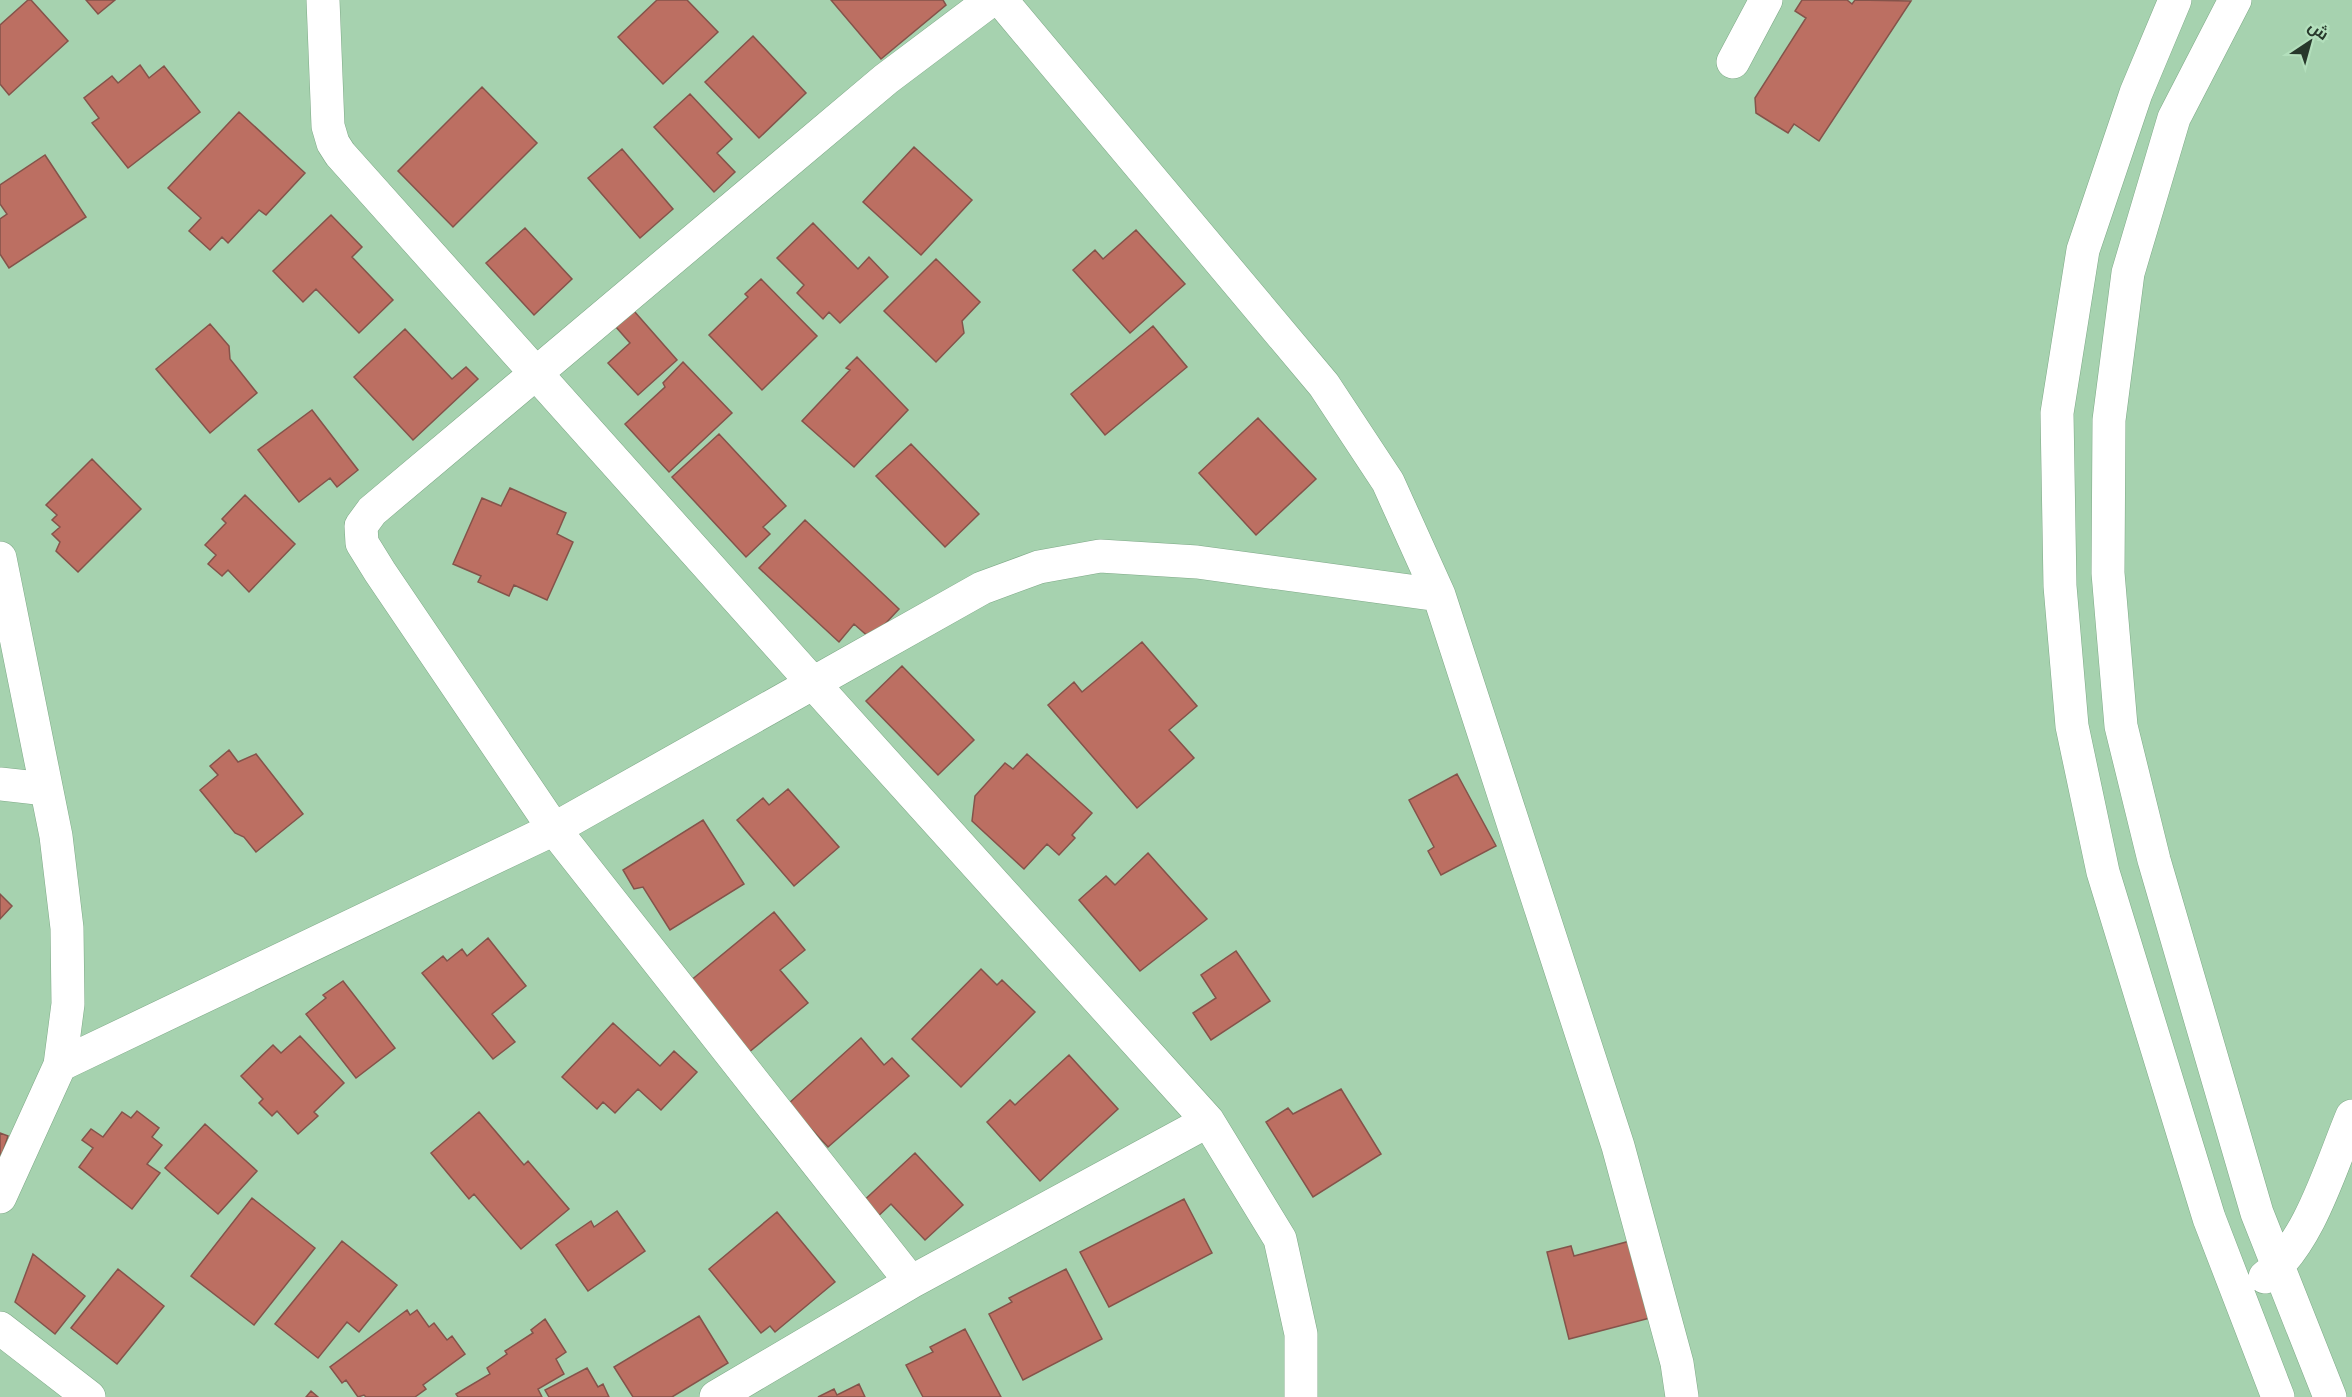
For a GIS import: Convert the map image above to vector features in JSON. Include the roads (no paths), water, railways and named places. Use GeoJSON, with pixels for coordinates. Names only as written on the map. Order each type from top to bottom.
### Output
{"type":"FeatureCollection","features":[{"type":"Feature","properties":{"kind":"street"},"geometry":{"type":"LineString","coordinates":[[323,0],[328,126],[333,143],[340,154],[1208,1121],[1280,1239],[1301,1334],[1301,1397]]}},
{"type":"Feature","properties":{"kind":"street"},"geometry":{"type":"LineString","coordinates":[[911,1282],[554,829],[380,572],[363,543],[361,526],[372,511],[886,79],[991,0]]}},
{"type":"Feature","properties":{"kind":"street"},"geometry":{"type":"LineString","coordinates":[[1001,0],[1324,385],[1388,482],[1439,595],[1618,1146],[1677,1363],[1682,1397]]}},
{"type":"Feature","properties":{"kind":"street"},"geometry":{"type":"LineString","coordinates":[[1733,62],[1766,0]]}},
{"type":"Feature","properties":{"kind":"street"},"geometry":{"type":"LineString","coordinates":[[2175,0],[2136,93],[2083,250],[2057,413],[2060,586],[2072,726],[2103,872],[2209,1218],[2278,1397]]}},
{"type":"Feature","properties":{"kind":"street"},"geometry":{"type":"LineString","coordinates":[[2235,0],[2175,118],[2128,273],[2109,420],[2108,573],[2121,726],[2154,860],[2257,1213],[2330,1397]]}},
{"type":"Feature","properties":{"kind":"street"},"geometry":{"type":"LineString","coordinates":[[60,1065],[554,829],[982,588],[1039,567],[1100,556],[1197,562],[1439,595]]}},
{"type":"Feature","properties":{"kind":"street"},"geometry":{"type":"LineString","coordinates":[[0,558],[56,836],[67,927],[68,1004],[60,1065],[0,1197]]}},
{"type":"Feature","properties":{"kind":"street"},"geometry":{"type":"LineString","coordinates":[[0,784],[46,789]]}},
{"type":"Feature","properties":{"kind":"street"},"geometry":{"type":"LineString","coordinates":[[2240,1296],[2278,1267],[2303,1234],[2352,1116]]}},
{"type":"Feature","properties":{"kind":"street"},"geometry":{"type":"LineString","coordinates":[[716,1397],[911,1282],[1208,1121]]}},
{"type":"Feature","properties":{"kind":"street"},"geometry":{"type":"LineString","coordinates":[[0,1328],[88,1397]]}}]}
